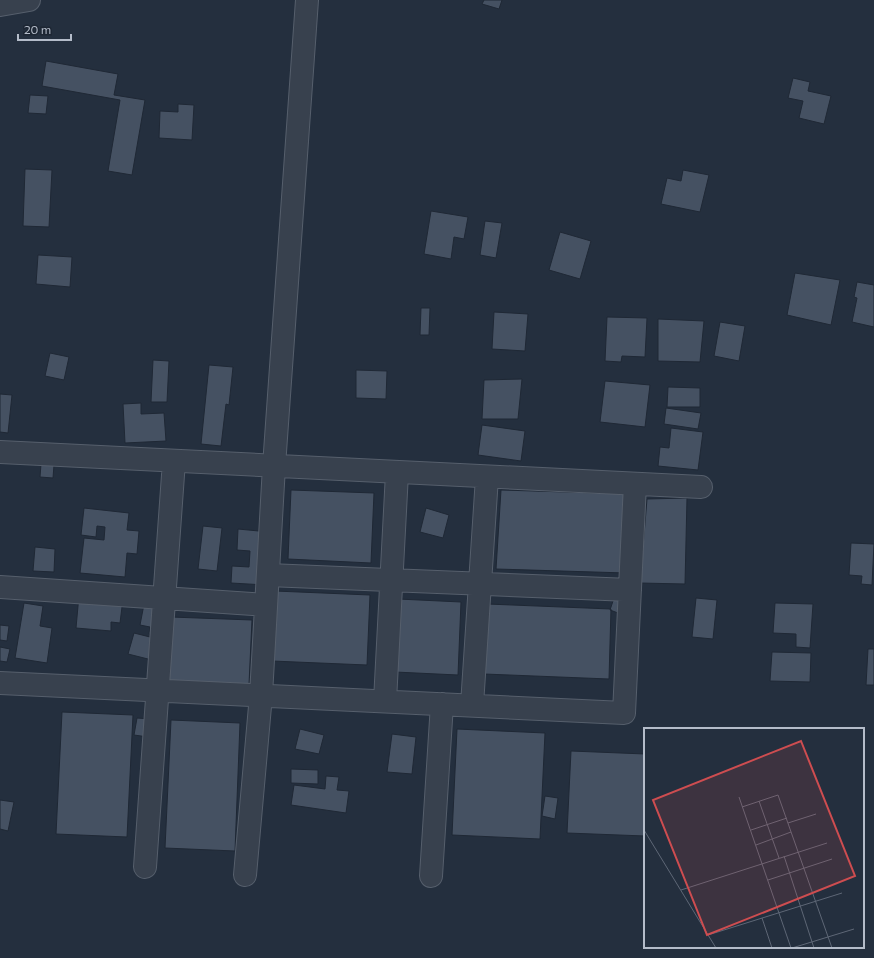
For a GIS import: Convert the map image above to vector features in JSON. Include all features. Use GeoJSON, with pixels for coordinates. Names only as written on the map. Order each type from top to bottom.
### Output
{"type":"FeatureCollection","features":[{"type":"Feature","properties":{"kind":"street"},"geometry":{"type":"LineString","coordinates":[[0,5],[28,0]]}},
{"type":"Feature","properties":{"kind":"street"},"geometry":{"type":"LineString","coordinates":[[245,875],[261,695],[274,466],[307,0]]}},
{"type":"Feature","properties":{"kind":"street"},"geometry":{"type":"LineString","coordinates":[[0,452],[701,487]]}},
{"type":"Feature","properties":{"kind":"street"},"geometry":{"type":"LineString","coordinates":[[145,867],[174,461]]}},
{"type":"Feature","properties":{"kind":"street"},"geometry":{"type":"LineString","coordinates":[[385,701],[397,472]]}},
{"type":"Feature","properties":{"kind":"street"},"geometry":{"type":"LineString","coordinates":[[472,705],[487,477]]}},
{"type":"Feature","properties":{"kind":"street"},"geometry":{"type":"LineString","coordinates":[[0,683],[624,713],[635,484]]}},
{"type":"Feature","properties":{"kind":"street"},"geometry":{"type":"LineString","coordinates":[[268,576],[630,590]]}},
{"type":"Feature","properties":{"kind":"street"},"geometry":{"type":"LineString","coordinates":[[0,587],[266,605]]}},
{"type":"Feature","properties":{"kind":"street"},"geometry":{"type":"LineString","coordinates":[[431,876],[442,704]]}},
{"type":"Feature","properties":{"kind":"building"},"geometry":{"type":"Polygon","coordinates":[[[484,0],[502,0],[499,9],[482,4],[484,0]]]}},
{"type":"Feature","properties":{"kind":"building"},"geometry":{"type":"Polygon","coordinates":[[[46,61],[118,74],[114,95],[145,100],[132,175],[108,171],[120,100],[42,86],[46,61]]]}},
{"type":"Feature","properties":{"kind":"building"},"geometry":{"type":"Polygon","coordinates":[[[793,78],[810,82],[808,91],[831,96],[824,124],[799,118],[803,101],[788,98],[793,78]]]}},
{"type":"Feature","properties":{"kind":"building"},"geometry":{"type":"Polygon","coordinates":[[[30,95],[48,96],[46,114],[28,113],[30,95]]]}},
{"type":"Feature","properties":{"kind":"building"},"geometry":{"type":"Polygon","coordinates":[[[178,104],[194,105],[192,140],[159,138],[160,111],[178,112],[178,104]]]}},
{"type":"Feature","properties":{"kind":"building"},"geometry":{"type":"Polygon","coordinates":[[[25,169],[52,170],[49,227],[23,226],[25,169]]]}},
{"type":"Feature","properties":{"kind":"building"},"geometry":{"type":"Polygon","coordinates":[[[683,170],[709,175],[700,212],[661,204],[667,178],[681,181],[683,170]]]}},
{"type":"Feature","properties":{"kind":"building"},"geometry":{"type":"Polygon","coordinates":[[[431,211],[468,217],[464,239],[454,237],[451,259],[424,254],[431,211]]]}},
{"type":"Feature","properties":{"kind":"building"},"geometry":{"type":"Polygon","coordinates":[[[485,221],[502,223],[496,258],[480,255],[485,221]]]}},
{"type":"Feature","properties":{"kind":"building"},"geometry":{"type":"Polygon","coordinates":[[[560,232],[591,241],[580,279],[549,270],[560,232]]]}},
{"type":"Feature","properties":{"kind":"building"},"geometry":{"type":"Polygon","coordinates":[[[38,255],[72,257],[70,287],[36,284],[38,255]]]}},
{"type":"Feature","properties":{"kind":"building"},"geometry":{"type":"Polygon","coordinates":[[[795,273],[840,280],[831,325],[787,315],[795,273]]]}},
{"type":"Feature","properties":{"kind":"building"},"geometry":{"type":"Polygon","coordinates":[[[857,282],[874,285],[874,327],[852,322],[857,298],[854,297],[857,282]]]}},
{"type":"Feature","properties":{"kind":"building"},"geometry":{"type":"Polygon","coordinates":[[[421,308],[430,308],[429,335],[420,335],[421,308]]]}},
{"type":"Feature","properties":{"kind":"building"},"geometry":{"type":"Polygon","coordinates":[[[494,312],[528,314],[525,351],[492,349],[494,312]]]}},
{"type":"Feature","properties":{"kind":"building"},"geometry":{"type":"Polygon","coordinates":[[[607,317],[647,318],[645,357],[622,356],[621,362],[605,361],[607,317]]]}},
{"type":"Feature","properties":{"kind":"building"},"geometry":{"type":"Polygon","coordinates":[[[658,319],[704,321],[700,362],[658,361],[658,319]]]}},
{"type":"Feature","properties":{"kind":"building"},"geometry":{"type":"Polygon","coordinates":[[[720,322],[745,326],[739,361],[714,356],[720,322]]]}},
{"type":"Feature","properties":{"kind":"building"},"geometry":{"type":"Polygon","coordinates":[[[50,353],[69,357],[64,380],[45,376],[50,353]]]}},
{"type":"Feature","properties":{"kind":"building"},"geometry":{"type":"Polygon","coordinates":[[[153,360],[169,361],[167,402],[151,402],[153,360]]]}},
{"type":"Feature","properties":{"kind":"building"},"geometry":{"type":"Polygon","coordinates":[[[209,365],[233,367],[229,405],[226,404],[221,446],[201,444],[209,365]]]}},
{"type":"Feature","properties":{"kind":"building"},"geometry":{"type":"Polygon","coordinates":[[[356,370],[387,371],[386,399],[356,398],[356,370]]]}},
{"type":"Feature","properties":{"kind":"building"},"geometry":{"type":"Polygon","coordinates":[[[522,379],[518,419],[482,419],[484,380],[522,379]]]}},
{"type":"Feature","properties":{"kind":"building"},"geometry":{"type":"Polygon","coordinates":[[[605,381],[650,385],[645,427],[600,422],[605,381]]]}},
{"type":"Feature","properties":{"kind":"building"},"geometry":{"type":"Polygon","coordinates":[[[668,387],[700,388],[700,407],[667,407],[668,387]]]}},
{"type":"Feature","properties":{"kind":"building"},"geometry":{"type":"Polygon","coordinates":[[[0,394],[12,395],[8,433],[0,432],[0,394]]]}},
{"type":"Feature","properties":{"kind":"building"},"geometry":{"type":"Polygon","coordinates":[[[141,403],[141,414],[164,413],[166,441],[125,443],[123,404],[141,403]]]}},
{"type":"Feature","properties":{"kind":"building"},"geometry":{"type":"Polygon","coordinates":[[[666,408],[701,413],[698,429],[664,424],[666,408]]]}},
{"type":"Feature","properties":{"kind":"building"},"geometry":{"type":"Polygon","coordinates":[[[482,425],[525,431],[521,461],[478,455],[482,425]]]}},
{"type":"Feature","properties":{"kind":"building"},"geometry":{"type":"Polygon","coordinates":[[[671,428],[703,432],[698,470],[658,466],[660,447],[669,448],[671,428]]]}},
{"type":"Feature","properties":{"kind":"building"},"geometry":{"type":"Polygon","coordinates":[[[41,464],[54,465],[53,478],[40,477],[41,464]]]}},
{"type":"Feature","properties":{"kind":"building"},"geometry":{"type":"Polygon","coordinates":[[[291,490],[374,493],[371,563],[288,559],[291,490]]]}},
{"type":"Feature","properties":{"kind":"building"},"geometry":{"type":"Polygon","coordinates":[[[501,490],[631,494],[626,573],[496,569],[501,490]]]}},
{"type":"Feature","properties":{"kind":"building"},"geometry":{"type":"Polygon","coordinates":[[[687,498],[685,584],[640,583],[647,499],[687,498]]]}},
{"type":"Feature","properties":{"kind":"building"},"geometry":{"type":"Polygon","coordinates":[[[84,508],[129,513],[127,530],[139,531],[137,554],[127,553],[125,577],[80,573],[84,538],[104,540],[105,527],[97,526],[96,537],[81,535],[84,508]]]}},
{"type":"Feature","properties":{"kind":"building"},"geometry":{"type":"Polygon","coordinates":[[[426,508],[449,515],[443,538],[420,532],[426,508]]]}},
{"type":"Feature","properties":{"kind":"building"},"geometry":{"type":"Polygon","coordinates":[[[203,526],[222,528],[217,571],[198,569],[203,526]]]}},
{"type":"Feature","properties":{"kind":"building"},"geometry":{"type":"Polygon","coordinates":[[[238,529],[269,532],[265,585],[231,583],[232,566],[249,567],[250,551],[237,550],[238,529]]]}},
{"type":"Feature","properties":{"kind":"building"},"geometry":{"type":"Polygon","coordinates":[[[851,543],[874,544],[872,585],[861,584],[862,576],[849,575],[851,543]]]}},
{"type":"Feature","properties":{"kind":"building"},"geometry":{"type":"Polygon","coordinates":[[[35,547],[55,549],[54,572],[33,571],[35,547]]]}},
{"type":"Feature","properties":{"kind":"building"},"geometry":{"type":"Polygon","coordinates":[[[275,591],[370,595],[367,665],[272,661],[275,591]]]}},
{"type":"Feature","properties":{"kind":"building"},"geometry":{"type":"Polygon","coordinates":[[[79,595],[123,599],[120,623],[111,622],[111,631],[76,628],[79,595]]]}},
{"type":"Feature","properties":{"kind":"building"},"geometry":{"type":"Polygon","coordinates":[[[615,595],[631,601],[626,616],[610,610],[615,595]]]}},
{"type":"Feature","properties":{"kind":"building"},"geometry":{"type":"Polygon","coordinates":[[[696,598],[717,600],[713,639],[692,637],[696,598]]]}},
{"type":"Feature","properties":{"kind":"building"},"geometry":{"type":"Polygon","coordinates":[[[145,599],[169,603],[163,636],[149,634],[150,627],[140,625],[145,599]]]}},
{"type":"Feature","properties":{"kind":"building"},"geometry":{"type":"Polygon","coordinates":[[[398,599],[461,602],[458,675],[395,672],[398,599]]]}},
{"type":"Feature","properties":{"kind":"building"},"geometry":{"type":"Polygon","coordinates":[[[24,603],[43,606],[40,626],[52,628],[47,663],[15,658],[24,603]]]}},
{"type":"Feature","properties":{"kind":"building"},"geometry":{"type":"Polygon","coordinates":[[[775,603],[813,604],[810,648],[796,647],[796,634],[773,633],[775,603]]]}},
{"type":"Feature","properties":{"kind":"building"},"geometry":{"type":"Polygon","coordinates":[[[487,604],[611,609],[609,679],[484,674],[487,604]]]}},
{"type":"Feature","properties":{"kind":"building"},"geometry":{"type":"Polygon","coordinates":[[[171,617],[252,620],[249,684],[168,681],[171,617]]]}},
{"type":"Feature","properties":{"kind":"building"},"geometry":{"type":"Polygon","coordinates":[[[0,625],[9,626],[7,641],[0,640],[0,625]]]}},
{"type":"Feature","properties":{"kind":"building"},"geometry":{"type":"Polygon","coordinates":[[[134,633],[158,639],[152,660],[128,654],[134,633]]]}},
{"type":"Feature","properties":{"kind":"building"},"geometry":{"type":"Polygon","coordinates":[[[0,647],[10,649],[7,662],[0,661],[0,647]]]}},
{"type":"Feature","properties":{"kind":"building"},"geometry":{"type":"Polygon","coordinates":[[[868,649],[874,649],[874,685],[866,685],[868,649]]]}},
{"type":"Feature","properties":{"kind":"building"},"geometry":{"type":"Polygon","coordinates":[[[772,652],[811,653],[810,682],[770,681],[772,652]]]}},
{"type":"Feature","properties":{"kind":"building"},"geometry":{"type":"Polygon","coordinates":[[[62,712],[133,715],[127,837],[56,834],[62,712]]]}},
{"type":"Feature","properties":{"kind":"building"},"geometry":{"type":"Polygon","coordinates":[[[137,718],[151,719],[148,737],[134,735],[137,718]]]}},
{"type":"Feature","properties":{"kind":"building"},"geometry":{"type":"Polygon","coordinates":[[[171,720],[240,723],[235,851],[165,848],[171,720]]]}},
{"type":"Feature","properties":{"kind":"building"},"geometry":{"type":"Polygon","coordinates":[[[300,729],[324,735],[319,754],[295,749],[300,729]]]}},
{"type":"Feature","properties":{"kind":"building"},"geometry":{"type":"Polygon","coordinates":[[[457,729],[545,733],[540,839],[452,835],[457,729]]]}},
{"type":"Feature","properties":{"kind":"building"},"geometry":{"type":"Polygon","coordinates":[[[392,734],[416,737],[412,774],[387,772],[392,734]]]}},
{"type":"Feature","properties":{"kind":"building"},"geometry":{"type":"Polygon","coordinates":[[[571,751],[644,754],[644,836],[567,833],[571,751]]]}},
{"type":"Feature","properties":{"kind":"building"},"geometry":{"type":"Polygon","coordinates":[[[291,769],[318,770],[318,784],[291,783],[291,769]]]}},
{"type":"Feature","properties":{"kind":"building"},"geometry":{"type":"Polygon","coordinates":[[[326,776],[339,777],[337,790],[349,791],[346,813],[291,805],[294,785],[325,789],[326,776]]]}},
{"type":"Feature","properties":{"kind":"building"},"geometry":{"type":"Polygon","coordinates":[[[545,796],[558,798],[555,819],[542,816],[545,796]]]}},
{"type":"Feature","properties":{"kind":"building"},"geometry":{"type":"Polygon","coordinates":[[[0,800],[14,802],[8,831],[0,829],[0,800]]]}}]}
